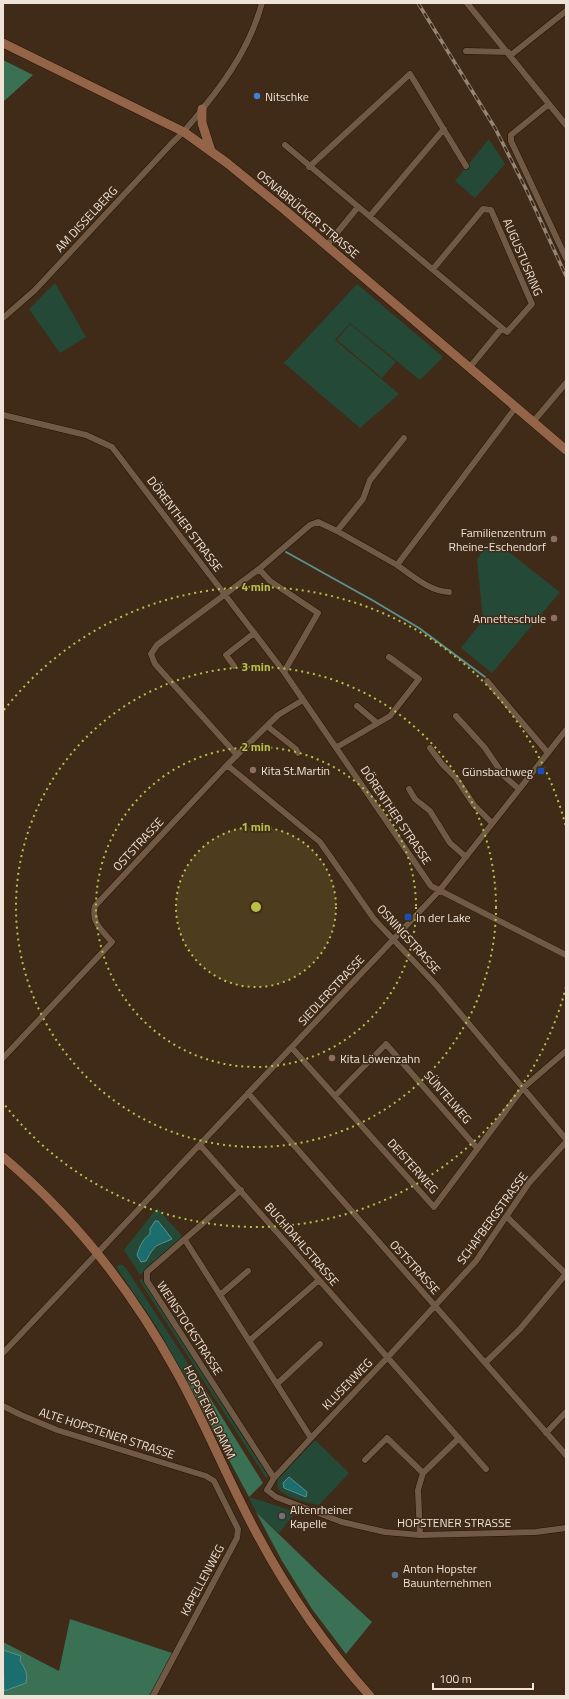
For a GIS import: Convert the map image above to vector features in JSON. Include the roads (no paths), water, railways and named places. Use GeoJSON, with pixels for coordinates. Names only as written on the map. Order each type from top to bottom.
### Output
{"type":"FeatureCollection","features":[{"type":"Feature","properties":{"kind":"main road","name":"OSNABRÜCKER STRASSE"},"geometry":{"type":"LineString","coordinates":[[3,42],[184,132],[211,151],[327,245],[566,450]]}},
{"type":"Feature","properties":{"kind":"main road"},"geometry":{"type":"LineString","coordinates":[[202,109],[202,123],[211,151]]}},
{"type":"Feature","properties":{"kind":"main road","name":"HOPSTENER DAMM"},"geometry":{"type":"LineString","coordinates":[[3,1157],[38,1189],[97,1253],[141,1314],[177,1372],[236,1494],[282,1580],[311,1624],[346,1669],[370,1696]]}},
{"type":"Feature","properties":{"kind":"street","name":"AM DISSELBERG"},"geometry":{"type":"LineString","coordinates":[[3,318],[35,290],[166,149],[184,132],[226,79],[244,49],[257,20],[262,3]]}},
{"type":"Feature","properties":{"kind":"street"},"geometry":{"type":"LineString","coordinates":[[467,3],[566,125]]}},
{"type":"Feature","properties":{"kind":"street"},"geometry":{"type":"LineString","coordinates":[[466,51],[509,54],[566,11]]}},
{"type":"Feature","properties":{"kind":"street"},"geometry":{"type":"LineString","coordinates":[[310,167],[410,74],[466,166]]}},
{"type":"Feature","properties":{"kind":"street"},"geometry":{"type":"LineString","coordinates":[[549,104],[511,134],[511,141],[566,258]]}},
{"type":"Feature","properties":{"kind":"street"},"geometry":{"type":"LineString","coordinates":[[370,216],[444,129]]}},
{"type":"Feature","properties":{"kind":"street"},"geometry":{"type":"LineString","coordinates":[[284,145],[502,328]]}},
{"type":"Feature","properties":{"kind":"street"},"geometry":{"type":"LineString","coordinates":[[327,245],[358,207]]}},
{"type":"Feature","properties":{"kind":"street","name":"AUGUSTUSRING"},"geometry":{"type":"LineString","coordinates":[[433,269],[483,209],[491,210],[532,304],[507,332],[502,328],[470,368]]}},
{"type":"Feature","properties":{"kind":"street"},"geometry":{"type":"LineString","coordinates":[[533,422],[566,383]]}},
{"type":"Feature","properties":{"kind":"street"},"geometry":{"type":"LineString","coordinates":[[397,565],[516,407]]}},
{"type":"Feature","properties":{"kind":"street","name":"DÖRENTHER STRASSE"},"geometry":{"type":"LineString","coordinates":[[3,415],[86,434],[112,447],[284,672],[337,747],[431,886],[566,955]]}},
{"type":"Feature","properties":{"kind":"street"},"geometry":{"type":"LineString","coordinates":[[337,531],[363,499],[370,480],[404,438]]}},
{"type":"Feature","properties":{"kind":"street"},"geometry":{"type":"LineString","coordinates":[[237,755],[155,664],[151,654],[157,645],[259,569],[310,525],[318,522],[337,531],[397,565],[438,592],[449,592]]}},
{"type":"Feature","properties":{"kind":"street"},"geometry":{"type":"LineString","coordinates":[[259,569],[270,581],[318,613],[284,672]]}},
{"type":"Feature","properties":{"kind":"street"},"geometry":{"type":"LineString","coordinates":[[234,666],[226,655],[254,633]]}},
{"type":"Feature","properties":{"kind":"street"},"geometry":{"type":"LineString","coordinates":[[337,747],[390,716],[419,679],[389,657]]}},
{"type":"Feature","properties":{"kind":"street"},"geometry":{"type":"LineString","coordinates":[[487,681],[548,753]]}},
{"type":"Feature","properties":{"kind":"street","name":"OSTSTRASSE"},"geometry":{"type":"LineString","coordinates":[[3,1058],[112,942],[95,921],[93,914],[96,906],[237,755],[278,715],[303,700]]}},
{"type":"Feature","properties":{"kind":"street"},"geometry":{"type":"LineString","coordinates":[[358,706],[377,723]]}},
{"type":"Feature","properties":{"kind":"street"},"geometry":{"type":"LineString","coordinates":[[456,716],[485,748],[504,776],[519,789]]}},
{"type":"Feature","properties":{"kind":"street"},"geometry":{"type":"LineString","coordinates":[[267,726],[298,752]]}},
{"type":"Feature","properties":{"kind":"street","name":"SIEDLERSTRASSE"},"geometry":{"type":"LineString","coordinates":[[3,1353],[174,1170],[200,1145],[439,891],[566,730]]}},
{"type":"Feature","properties":{"kind":"street"},"geometry":{"type":"LineString","coordinates":[[430,748],[442,764],[456,778],[474,805],[492,824]]}},
{"type":"Feature","properties":{"kind":"street","name":"OSNINGSTRASSE"},"geometry":{"type":"LineString","coordinates":[[227,765],[320,842],[374,919],[437,986],[566,1140]]}},
{"type":"Feature","properties":{"kind":"street"},"geometry":{"type":"LineString","coordinates":[[409,789],[415,799],[430,811],[450,843],[466,857]]}},
{"type":"Feature","properties":{"kind":"street","name":"SÜNTELWEG"},"geometry":{"type":"LineString","coordinates":[[335,1096],[386,1044],[477,1148]]}},
{"type":"Feature","properties":{"kind":"street","name":"DEISTERWEG"},"geometry":{"type":"LineString","coordinates":[[292,1048],[434,1207],[523,1088],[566,1051]]}},
{"type":"Feature","properties":{"kind":"street","name":"OSTSTRASSE"},"geometry":{"type":"LineString","coordinates":[[248,1093],[566,1455]]}},
{"type":"Feature","properties":{"kind":"street","name":"SCHAFBERGSTRASSE"},"geometry":{"type":"LineString","coordinates":[[436,1306],[476,1261],[529,1183],[566,1140]]}},
{"type":"Feature","properties":{"kind":"street","name":"BUCHDAHLSTRASSE"},"geometry":{"type":"LineString","coordinates":[[200,1145],[486,1469]]}},
{"type":"Feature","properties":{"kind":"street","name":"WEINSTOCKSTRASSE"},"geometry":{"type":"LineString","coordinates":[[241,1190],[147,1272],[147,1281],[274,1478]]}},
{"type":"Feature","properties":{"kind":"street"},"geometry":{"type":"LineString","coordinates":[[486,1363],[520,1329],[566,1274],[507,1217]]}},
{"type":"Feature","properties":{"kind":"street"},"geometry":{"type":"LineString","coordinates":[[185,1240],[311,1438]]}},
{"type":"Feature","properties":{"kind":"street"},"geometry":{"type":"LineString","coordinates":[[220,1295],[248,1271]]}},
{"type":"Feature","properties":{"kind":"street"},"geometry":{"type":"LineString","coordinates":[[249,1341],[319,1280]]}},
{"type":"Feature","properties":{"kind":"street","name":"KLUSENWEG"},"geometry":{"type":"LineString","coordinates":[[274,1478],[436,1306]]}},
{"type":"Feature","properties":{"kind":"street"},"geometry":{"type":"LineString","coordinates":[[277,1384],[320,1344]]}},
{"type":"Feature","properties":{"kind":"street","name":"ALTE HOPSTENER STRASSE"},"geometry":{"type":"LineString","coordinates":[[3,1406],[57,1430],[206,1476]]}},
{"type":"Feature","properties":{"kind":"street"},"geometry":{"type":"LineString","coordinates":[[546,1433],[566,1412]]}},
{"type":"Feature","properties":{"kind":"street"},"geometry":{"type":"LineString","coordinates":[[365,1460],[387,1438],[423,1473]]}},
{"type":"Feature","properties":{"kind":"street"},"geometry":{"type":"LineString","coordinates":[[420,1535],[418,1490],[423,1473],[459,1438]]}},
{"type":"Feature","properties":{"kind":"street","name":"KAPELLENWEG"},"geometry":{"type":"LineString","coordinates":[[153,1696],[238,1538],[238,1529],[214,1481],[206,1476]]}},
{"type":"Feature","properties":{"kind":"street","name":"HOPSTENER STRASSE"},"geometry":{"type":"LineString","coordinates":[[274,1478],[267,1490],[276,1497],[342,1522],[385,1532],[420,1535],[536,1532],[566,1528]]}},
{"type":"Feature","properties":{"kind":"water"},"geometry":{"type":"Polygon","coordinates":[[[155,1221],[158,1221],[172,1239],[156,1246],[146,1261],[141,1262],[137,1255],[140,1246],[150,1234],[150,1229],[155,1221]]]}},
{"type":"Feature","properties":{"kind":"water"},"geometry":{"type":"Polygon","coordinates":[[[289,1477],[307,1492],[306,1497],[284,1488],[283,1483],[289,1477]]]}},
{"type":"Feature","properties":{"kind":"water"},"geometry":{"type":"Polygon","coordinates":[[[3,1650],[21,1656],[20,1661],[25,1669],[27,1677],[26,1683],[4,1691],[3,1650]]]}},
{"type":"Feature","properties":{"kind":"waterway"},"geometry":{"type":"LineString","coordinates":[[286,552],[419,628],[485,677]]}},
{"type":"Feature","properties":{"kind":"railway"},"geometry":{"type":"LineString","coordinates":[[418,3],[495,128],[527,191],[566,276]]}},
{"type":"Feature","properties":{"kind":"place","name":"Nitschke"},"geometry":{"type":"Point","coordinates":[257,96]}},
{"type":"Feature","properties":{"kind":"place","name":"Familienzentrum Rheine-Eschendorf"},"geometry":{"type":"Point","coordinates":[554,539]}},
{"type":"Feature","properties":{"kind":"place","name":"Annetteschule"},"geometry":{"type":"Point","coordinates":[554,618]}},
{"type":"Feature","properties":{"kind":"place","name":"Kita St.Martin"},"geometry":{"type":"Point","coordinates":[253,770]}},
{"type":"Feature","properties":{"kind":"place","name":"Günsbachweg"},"geometry":{"type":"Point","coordinates":[541,771]}},
{"type":"Feature","properties":{"kind":"place","name":"In der Lake"},"geometry":{"type":"Point","coordinates":[408,917]}},
{"type":"Feature","properties":{"kind":"place","name":"Kita Löwenzahn"},"geometry":{"type":"Point","coordinates":[332,1058]}},
{"type":"Feature","properties":{"kind":"place","name":"Altenrheiner Kapelle"},"geometry":{"type":"Point","coordinates":[282,1516]}},
{"type":"Feature","properties":{"kind":"place","name":"Anton Hopster Bauunternehmen"},"geometry":{"type":"Point","coordinates":[395,1575]}}]}
